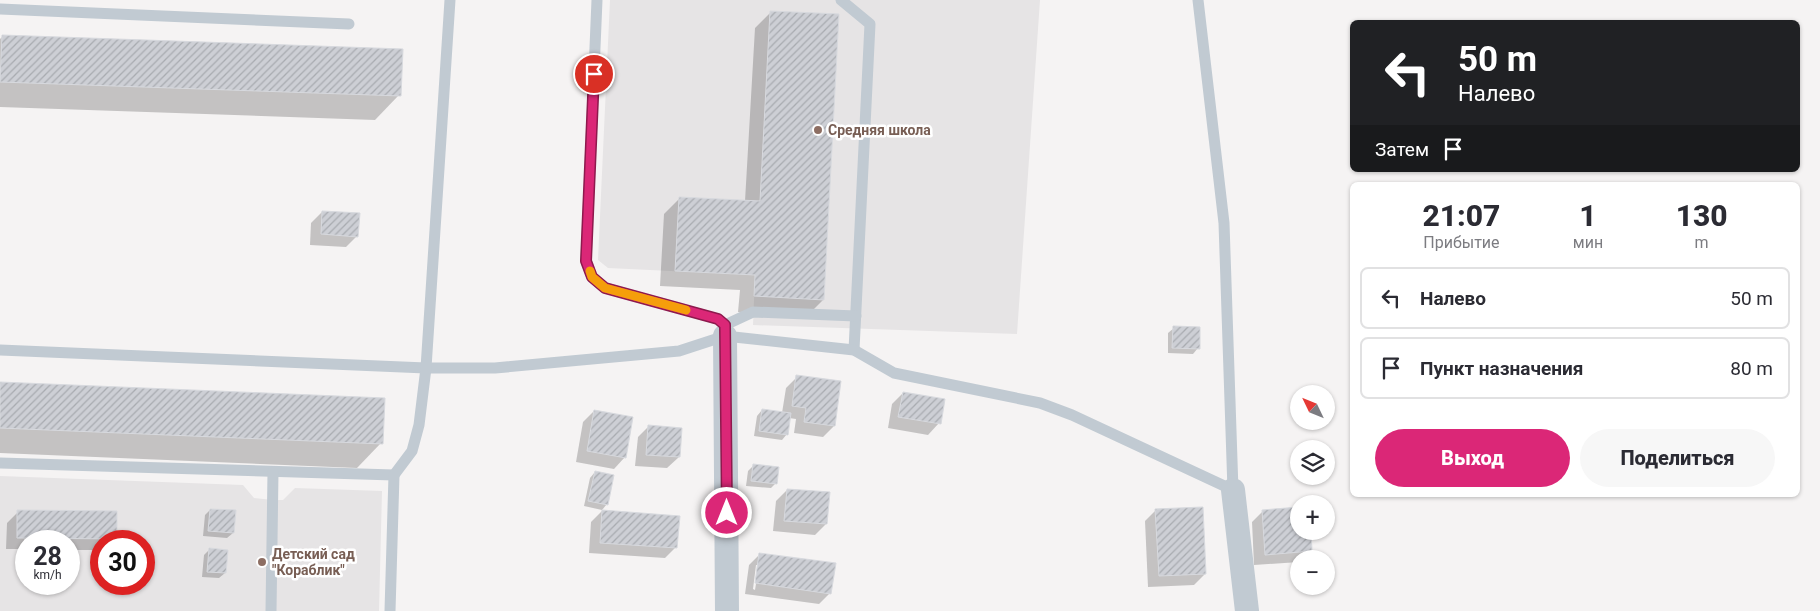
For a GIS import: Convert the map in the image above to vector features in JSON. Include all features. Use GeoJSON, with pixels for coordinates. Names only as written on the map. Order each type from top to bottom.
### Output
{"type":"FeatureCollection","features":[{"type":"Feature","properties":{"kind":"street"},"geometry":{"type":"LineString","coordinates":[[725,330],[727,611]]}},
{"type":"Feature","properties":{"kind":"street"},"geometry":{"type":"LineString","coordinates":[[1233,490],[1247,611]]}},
{"type":"Feature","properties":{"kind":"lane"},"geometry":{"type":"LineString","coordinates":[[390,611],[394,475],[412,451],[419,425],[426,368],[450,0]]}},
{"type":"Feature","properties":{"kind":"lane"},"geometry":{"type":"LineString","coordinates":[[597,0],[586,261],[592,277],[605,288],[718,319],[725,330],[854,350],[894,373],[1040,403],[1072,415],[1233,490],[1224,223],[1198,0]]}},
{"type":"Feature","properties":{"kind":"lane"},"geometry":{"type":"LineString","coordinates":[[841,0],[870,24],[854,350]]}},
{"type":"Feature","properties":{"kind":"lane"},"geometry":{"type":"LineString","coordinates":[[0,9],[349,24]]}},
{"type":"Feature","properties":{"kind":"lane"},"geometry":{"type":"LineString","coordinates":[[0,350],[426,368],[495,368],[679,351],[725,330],[753,312],[856,316]]}},
{"type":"Feature","properties":{"kind":"lane"},"geometry":{"type":"LineString","coordinates":[[0,463],[394,475]]}},
{"type":"Feature","properties":{"kind":"lane"},"geometry":{"type":"LineString","coordinates":[[271,611],[273,472]]}},
{"type":"Feature","properties":{"kind":"shaded area","name":"Средняя школа"},"geometry":{"type":"Polygon","coordinates":[[[610,0],[1040,0],[1017,334],[753,325],[755,275],[608,268],[598,260],[610,0]]]}},
{"type":"Feature","properties":{"kind":"shaded area","name":"Детский сад \"Кораблик\""},"geometry":{"type":"Polygon","coordinates":[[[0,476],[243,485],[254,498],[273,500],[283,500],[295,488],[382,491],[379,611],[0,611],[0,476]]]}},
{"type":"Feature","properties":{"kind":"building"},"geometry":{"type":"Polygon","coordinates":[[[770,11],[839,14],[824,300],[754,296],[755,275],[675,271],[679,197],[760,201],[770,11]]]}},
{"type":"Feature","properties":{"kind":"building"},"geometry":{"type":"Polygon","coordinates":[[[2,35],[403,49],[401,96],[0,82],[2,35]]]}},
{"type":"Feature","properties":{"kind":"building"},"geometry":{"type":"Polygon","coordinates":[[[322,211],[360,213],[358,237],[321,234],[322,211]]]}},
{"type":"Feature","properties":{"kind":"building"},"geometry":{"type":"Polygon","coordinates":[[[1173,326],[1200,327],[1200,349],[1172,348],[1173,326]]]}},
{"type":"Feature","properties":{"kind":"building"},"geometry":{"type":"Polygon","coordinates":[[[796,375],[841,381],[835,426],[804,422],[806,408],[792,406],[796,375]]]}},
{"type":"Feature","properties":{"kind":"building"},"geometry":{"type":"Polygon","coordinates":[[[0,382],[385,398],[383,444],[0,428],[0,382]]]}},
{"type":"Feature","properties":{"kind":"building"},"geometry":{"type":"Polygon","coordinates":[[[903,392],[945,399],[941,424],[898,417],[903,392]]]}},
{"type":"Feature","properties":{"kind":"building"},"geometry":{"type":"Polygon","coordinates":[[[762,409],[791,413],[788,435],[759,431],[762,409]]]}},
{"type":"Feature","properties":{"kind":"building"},"geometry":{"type":"Polygon","coordinates":[[[594,410],[633,417],[626,458],[587,451],[594,410]]]}},
{"type":"Feature","properties":{"kind":"building"},"geometry":{"type":"Polygon","coordinates":[[[648,425],[682,428],[680,457],[646,455],[648,425]]]}},
{"type":"Feature","properties":{"kind":"building"},"geometry":{"type":"Polygon","coordinates":[[[753,464],[779,467],[777,484],[751,481],[753,464]]]}},
{"type":"Feature","properties":{"kind":"building"},"geometry":{"type":"Polygon","coordinates":[[[595,471],[614,475],[608,505],[588,501],[595,471]]]}},
{"type":"Feature","properties":{"kind":"building"},"geometry":{"type":"Polygon","coordinates":[[[787,489],[830,492],[827,524],[784,521],[787,489]]]}},
{"type":"Feature","properties":{"kind":"building"},"geometry":{"type":"Polygon","coordinates":[[[1203,507],[1206,574],[1159,576],[1155,509],[1203,507]]]}},
{"type":"Feature","properties":{"kind":"building"},"geometry":{"type":"Polygon","coordinates":[[[1290,508],[1290,540],[1311,540],[1312,550],[1290,550],[1290,553],[1265,555],[1262,510],[1290,508]]]}},
{"type":"Feature","properties":{"kind":"building"},"geometry":{"type":"Polygon","coordinates":[[[210,509],[236,510],[234,533],[208,531],[210,509]]]}},
{"type":"Feature","properties":{"kind":"building"},"geometry":{"type":"Polygon","coordinates":[[[17,510],[117,511],[117,530],[90,530],[90,539],[80,539],[80,530],[17,530],[17,510]]]}},
{"type":"Feature","properties":{"kind":"building"},"geometry":{"type":"Polygon","coordinates":[[[602,510],[680,516],[677,548],[600,543],[602,510]]]}},
{"type":"Feature","properties":{"kind":"building"},"geometry":{"type":"Polygon","coordinates":[[[209,548],[228,550],[226,573],[207,572],[209,548]]]}},
{"type":"Feature","properties":{"kind":"building"},"geometry":{"type":"Polygon","coordinates":[[[759,553],[836,563],[831,594],[755,583],[759,553]]]}},
{"type":"Feature","properties":{"kind":"slow traffic"},"geometry":{"type":"LineString","coordinates":[[590,271],[592,277],[605,288],[686,310]]}},
{"type":"Feature","properties":{"kind":"place","name":"Средняя школа"},"geometry":{"type":"Point","coordinates":[818,130]}},
{"type":"Feature","properties":{"kind":"place","name":"Детский сад \"Кораблик\""},"geometry":{"type":"Point","coordinates":[262,562]}},
{"type":"Feature","properties":{"kind":"route"},"geometry":{"type":"LineString","coordinates":[[594,74],[586,261],[592,277],[605,288],[718,319],[725,325],[727,513]]}}]}
